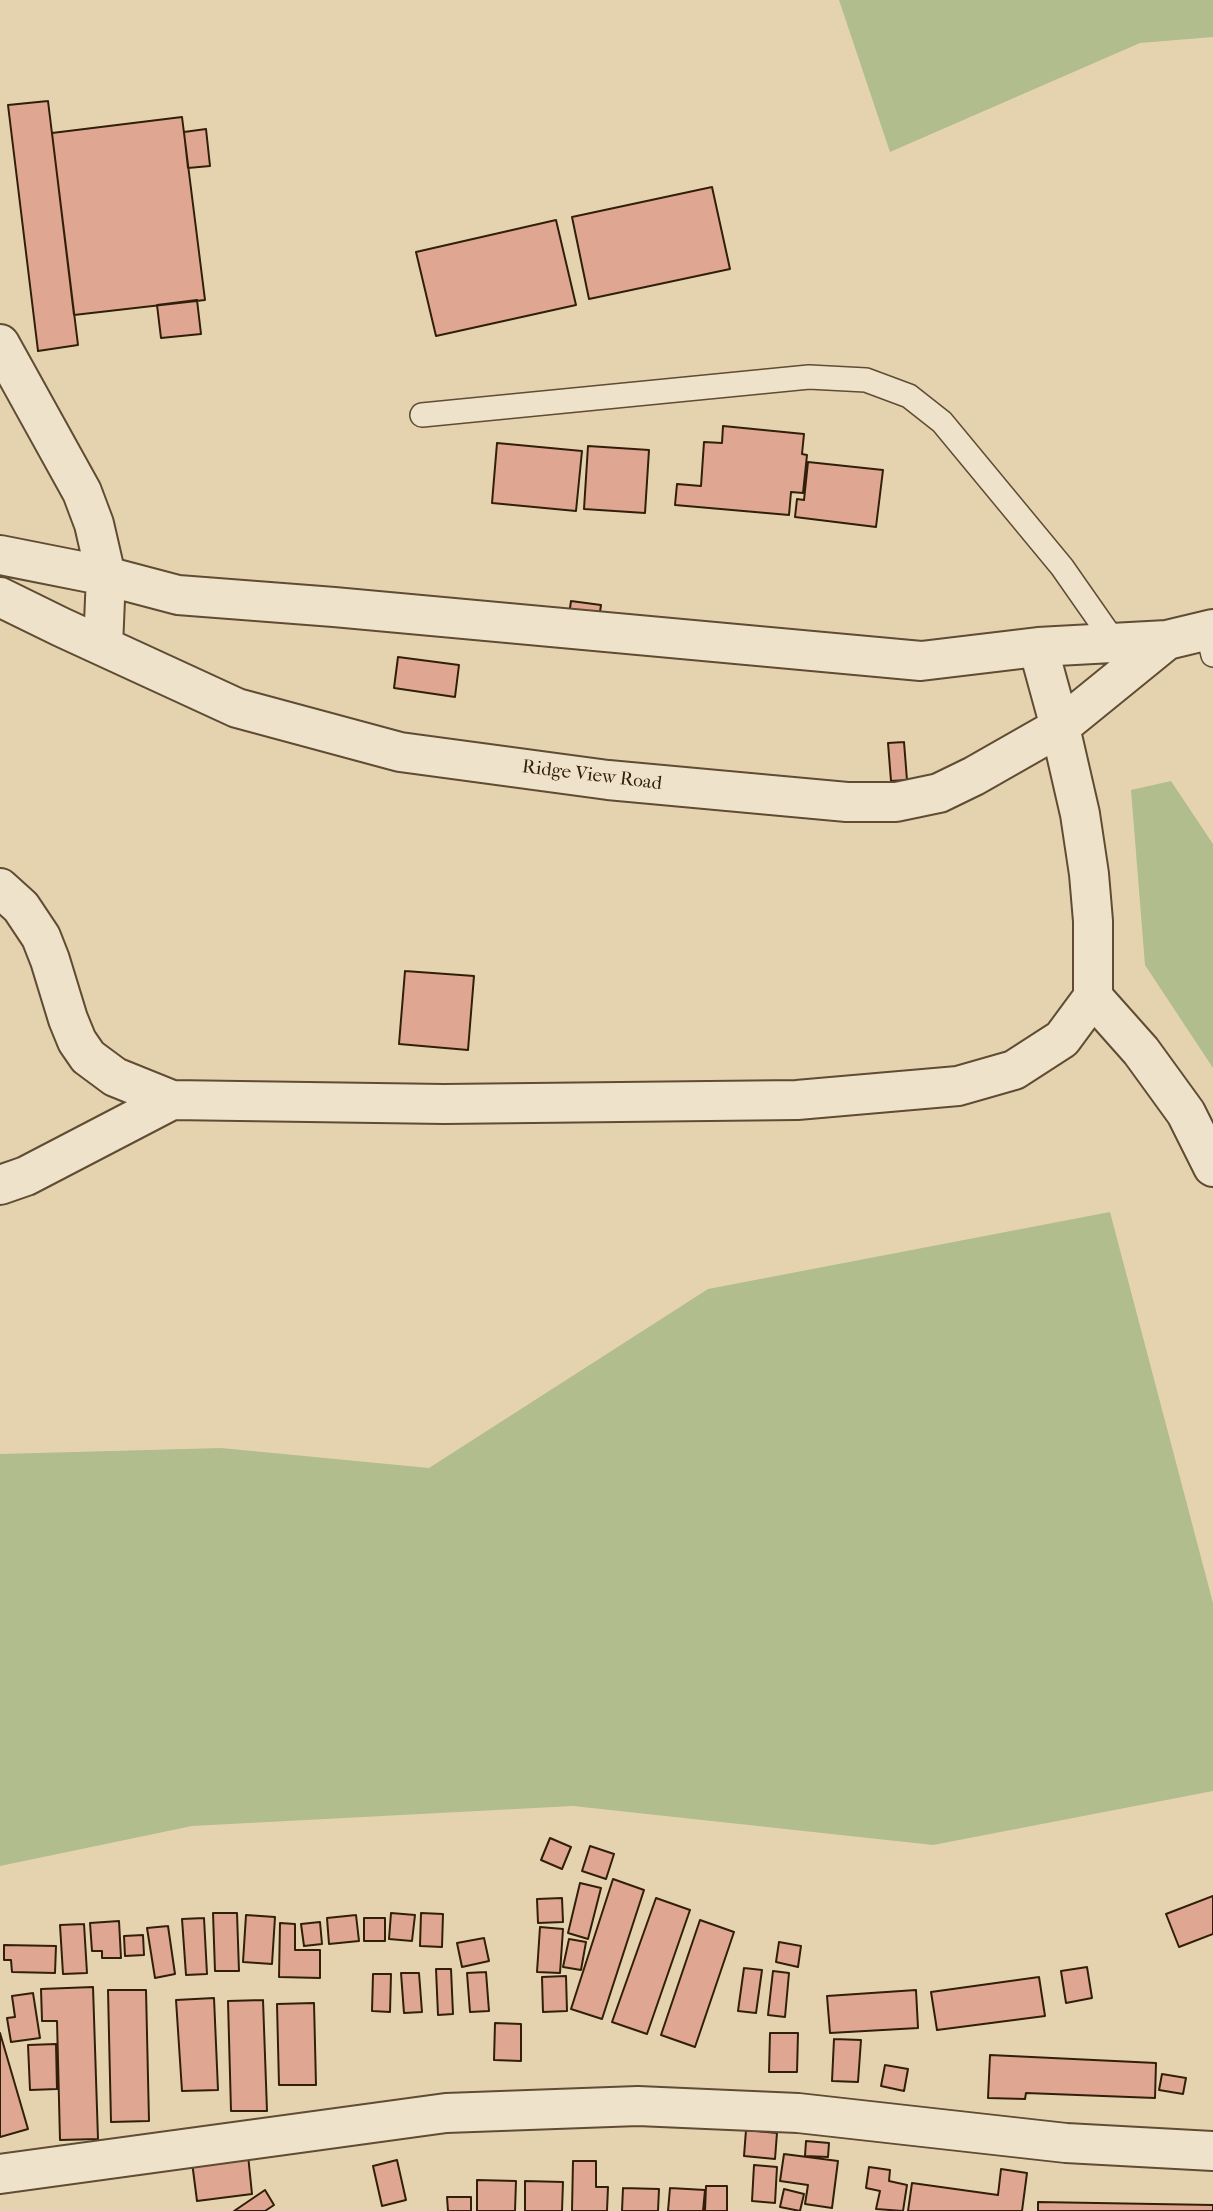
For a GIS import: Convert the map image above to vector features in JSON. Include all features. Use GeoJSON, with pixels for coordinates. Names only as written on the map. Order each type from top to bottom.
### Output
{"type":"FeatureCollection","features":[{"type":"Feature","properties":{"kind":"street"},"geometry":{"type":"LineString","coordinates":[[0,344],[13,388],[82,492],[94,523],[106,576],[103,646]]}},
{"type":"Feature","properties":{"kind":"street"},"geometry":{"type":"LineString","coordinates":[[0,555],[106,576],[178,595],[334,607],[846,656],[921,661],[1038,647],[1124,656],[1167,640],[1211,638]]}},
{"type":"Feature","properties":{"kind":"street","name":"Ridge View Road"},"geometry":{"type":"LineString","coordinates":[[0,597],[237,708],[400,752],[608,780],[847,802],[896,802],[939,793],[974,776],[1060,727],[1124,656]]}},
{"type":"Feature","properties":{"kind":"street"},"geometry":{"type":"LineString","coordinates":[[0,888],[21,907],[41,937],[68,1019],[77,1041],[88,1057],[115,1077],[172,1100],[457,1104],[797,1100],[958,1086],[1014,1070],[1062,1039],[1093,997],[1094,921],[1080,814],[1038,647]]}},
{"type":"Feature","properties":{"kind":"street"},"geometry":{"type":"LineString","coordinates":[[1093,997],[1140,1051],[1186,1112],[1213,1167]]}},
{"type":"Feature","properties":{"kind":"street"},"geometry":{"type":"LineString","coordinates":[[0,1185],[26,1176],[172,1100]]}},
{"type":"Feature","properties":{"kind":"street"},"geometry":{"type":"LineString","coordinates":[[0,2174],[446,2112],[638,2106],[798,2113],[1066,2143],[1213,2151]]}},
{"type":"Feature","properties":{"kind":"lane"},"geometry":{"type":"LineString","coordinates":[[422,415],[808,377],[866,380],[909,396],[942,422],[1062,567],[1124,656]]}},
{"type":"Feature","properties":{"kind":"green space"},"geometry":{"type":"Polygon","coordinates":[[[839,0],[1213,0],[1213,37],[1140,43],[890,152],[839,0]]]}},
{"type":"Feature","properties":{"kind":"green space"},"geometry":{"type":"Polygon","coordinates":[[[1171,781],[1213,844],[1213,1068],[1145,965],[1131,790],[1171,781]]]}},
{"type":"Feature","properties":{"kind":"green space"},"geometry":{"type":"Polygon","coordinates":[[[1110,1212],[1213,1603],[1213,1791],[933,1845],[573,1806],[192,1826],[0,1866],[0,1454],[221,1448],[429,1468],[708,1289],[1110,1212]]]}},
{"type":"Feature","properties":{"kind":"building"},"geometry":{"type":"Polygon","coordinates":[[[48,101],[78,345],[38,351],[8,105],[48,101]]]}},
{"type":"Feature","properties":{"kind":"building"},"geometry":{"type":"Polygon","coordinates":[[[182,117],[205,300],[74,315],[52,133],[182,117]]]}},
{"type":"Feature","properties":{"kind":"building"},"geometry":{"type":"Polygon","coordinates":[[[206,129],[210,166],[188,168],[184,132],[206,129]]]}},
{"type":"Feature","properties":{"kind":"building"},"geometry":{"type":"Polygon","coordinates":[[[712,187],[730,269],[589,299],[572,217],[712,187]]]}},
{"type":"Feature","properties":{"kind":"building"},"geometry":{"type":"Polygon","coordinates":[[[556,220],[576,305],[436,336],[416,252],[556,220]]]}},
{"type":"Feature","properties":{"kind":"building"},"geometry":{"type":"Polygon","coordinates":[[[197,300],[201,334],[161,338],[157,305],[197,300]]]}},
{"type":"Feature","properties":{"kind":"building"},"geometry":{"type":"Polygon","coordinates":[[[723,426],[804,434],[802,454],[807,455],[803,493],[791,492],[789,515],[675,505],[677,484],[701,486],[704,442],[722,443],[723,426]]]}},
{"type":"Feature","properties":{"kind":"building"},"geometry":{"type":"Polygon","coordinates":[[[497,443],[582,451],[576,511],[492,503],[497,443]]]}},
{"type":"Feature","properties":{"kind":"building"},"geometry":{"type":"Polygon","coordinates":[[[588,446],[649,450],[645,513],[584,509],[588,446]]]}},
{"type":"Feature","properties":{"kind":"building"},"geometry":{"type":"Polygon","coordinates":[[[808,462],[883,470],[876,527],[795,517],[797,499],[804,500],[808,462]]]}},
{"type":"Feature","properties":{"kind":"building"},"geometry":{"type":"Polygon","coordinates":[[[571,601],[601,605],[598,626],[568,622],[571,601]]]}},
{"type":"Feature","properties":{"kind":"building"},"geometry":{"type":"Polygon","coordinates":[[[398,657],[459,665],[455,697],[394,688],[398,657]]]}},
{"type":"Feature","properties":{"kind":"building"},"geometry":{"type":"Polygon","coordinates":[[[904,742],[907,780],[891,781],[888,743],[904,742]]]}},
{"type":"Feature","properties":{"kind":"building"},"geometry":{"type":"Polygon","coordinates":[[[405,971],[474,976],[468,1050],[399,1044],[405,971]]]}},
{"type":"Feature","properties":{"kind":"building"},"geometry":{"type":"Polygon","coordinates":[[[550,1838],[571,1847],[562,1869],[541,1860],[550,1838]]]}},
{"type":"Feature","properties":{"kind":"building"},"geometry":{"type":"Polygon","coordinates":[[[590,1846],[614,1854],[606,1879],[582,1871],[590,1846]]]}},
{"type":"Feature","properties":{"kind":"building"},"geometry":{"type":"Polygon","coordinates":[[[613,1879],[644,1890],[602,2019],[571,2009],[613,1879]]]}},
{"type":"Feature","properties":{"kind":"building"},"geometry":{"type":"Polygon","coordinates":[[[580,1883],[601,1888],[588,1939],[568,1933],[580,1883]]]}},
{"type":"Feature","properties":{"kind":"building"},"geometry":{"type":"Polygon","coordinates":[[[1213,1896],[1213,1934],[1179,1947],[1166,1914],[1213,1896]]]}},
{"type":"Feature","properties":{"kind":"building"},"geometry":{"type":"Polygon","coordinates":[[[562,1898],[563,1922],[538,1923],[537,1899],[562,1898]]]}},
{"type":"Feature","properties":{"kind":"building"},"geometry":{"type":"Polygon","coordinates":[[[656,1898],[690,1910],[647,2034],[612,2022],[656,1898]]]}},
{"type":"Feature","properties":{"kind":"building"},"geometry":{"type":"Polygon","coordinates":[[[213,1913],[237,1913],[239,1971],[215,1971],[213,1913]]]}},
{"type":"Feature","properties":{"kind":"building"},"geometry":{"type":"Polygon","coordinates":[[[391,1913],[415,1915],[412,1941],[389,1939],[391,1913]]]}},
{"type":"Feature","properties":{"kind":"building"},"geometry":{"type":"Polygon","coordinates":[[[421,1913],[443,1914],[442,1947],[420,1946],[421,1913]]]}},
{"type":"Feature","properties":{"kind":"building"},"geometry":{"type":"Polygon","coordinates":[[[246,1915],[275,1917],[272,1964],[243,1962],[246,1915]]]}},
{"type":"Feature","properties":{"kind":"building"},"geometry":{"type":"Polygon","coordinates":[[[356,1915],[359,1941],[329,1944],[327,1918],[356,1915]]]}},
{"type":"Feature","properties":{"kind":"building"},"geometry":{"type":"Polygon","coordinates":[[[204,1918],[207,1974],[186,1975],[182,1919],[204,1918]]]}},
{"type":"Feature","properties":{"kind":"building"},"geometry":{"type":"Polygon","coordinates":[[[364,1918],[385,1918],[385,1941],[364,1941],[364,1918]]]}},
{"type":"Feature","properties":{"kind":"building"},"geometry":{"type":"Polygon","coordinates":[[[700,1920],[734,1932],[695,2047],[661,2035],[700,1920]]]}},
{"type":"Feature","properties":{"kind":"building"},"geometry":{"type":"Polygon","coordinates":[[[119,1921],[121,1958],[102,1958],[102,1951],[92,1951],[90,1923],[119,1921]]]}},
{"type":"Feature","properties":{"kind":"building"},"geometry":{"type":"Polygon","coordinates":[[[320,1922],[322,1944],[304,1946],[301,1924],[320,1922]]]}},
{"type":"Feature","properties":{"kind":"building"},"geometry":{"type":"Polygon","coordinates":[[[280,1923],[295,1924],[295,1950],[320,1950],[320,1978],[279,1977],[280,1923]]]}},
{"type":"Feature","properties":{"kind":"building"},"geometry":{"type":"Polygon","coordinates":[[[84,1924],[87,1973],[63,1974],[60,1925],[84,1924]]]}},
{"type":"Feature","properties":{"kind":"building"},"geometry":{"type":"Polygon","coordinates":[[[168,1926],[175,1974],[155,1978],[147,1928],[168,1926]]]}},
{"type":"Feature","properties":{"kind":"building"},"geometry":{"type":"Polygon","coordinates":[[[540,1927],[563,1929],[560,1973],[537,1972],[540,1927]]]}},
{"type":"Feature","properties":{"kind":"building"},"geometry":{"type":"Polygon","coordinates":[[[143,1935],[144,1955],[125,1956],[124,1936],[143,1935]]]}},
{"type":"Feature","properties":{"kind":"building"},"geometry":{"type":"Polygon","coordinates":[[[484,1938],[489,1961],[462,1967],[457,1943],[484,1938]]]}},
{"type":"Feature","properties":{"kind":"building"},"geometry":{"type":"Polygon","coordinates":[[[569,1939],[586,1942],[581,1970],[563,1967],[569,1939]]]}},
{"type":"Feature","properties":{"kind":"building"},"geometry":{"type":"Polygon","coordinates":[[[779,1942],[801,1946],[798,1967],[776,1962],[779,1942]]]}},
{"type":"Feature","properties":{"kind":"building"},"geometry":{"type":"Polygon","coordinates":[[[4,1945],[56,1946],[55,1973],[12,1972],[11,1960],[4,1960],[4,1945]]]}},
{"type":"Feature","properties":{"kind":"building"},"geometry":{"type":"Polygon","coordinates":[[[1087,1967],[1092,1998],[1066,2003],[1061,1971],[1087,1967]]]}},
{"type":"Feature","properties":{"kind":"building"},"geometry":{"type":"Polygon","coordinates":[[[744,1968],[762,1970],[756,2013],[738,2011],[744,1968]]]}},
{"type":"Feature","properties":{"kind":"building"},"geometry":{"type":"Polygon","coordinates":[[[436,1969],[451,1969],[453,2014],[438,2015],[436,1969]]]}},
{"type":"Feature","properties":{"kind":"building"},"geometry":{"type":"Polygon","coordinates":[[[773,1971],[789,1973],[785,2017],[768,2015],[773,1971]]]}},
{"type":"Feature","properties":{"kind":"building"},"geometry":{"type":"Polygon","coordinates":[[[486,1972],[489,2011],[470,2012],[467,1973],[486,1972]]]}},
{"type":"Feature","properties":{"kind":"building"},"geometry":{"type":"Polygon","coordinates":[[[401,1973],[419,1973],[422,2012],[404,2013],[401,1973]]]}},
{"type":"Feature","properties":{"kind":"building"},"geometry":{"type":"Polygon","coordinates":[[[373,1974],[391,1974],[390,2012],[372,2011],[373,1974]]]}},
{"type":"Feature","properties":{"kind":"building"},"geometry":{"type":"Polygon","coordinates":[[[566,1976],[567,2011],[543,2012],[542,1977],[566,1976]]]}},
{"type":"Feature","properties":{"kind":"building"},"geometry":{"type":"Polygon","coordinates":[[[1039,1977],[1045,2016],[937,2030],[931,1992],[1039,1977]]]}},
{"type":"Feature","properties":{"kind":"building"},"geometry":{"type":"Polygon","coordinates":[[[93,1987],[98,2139],[60,2140],[57,2021],[42,2021],[41,1989],[93,1987]]]}},
{"type":"Feature","properties":{"kind":"building"},"geometry":{"type":"Polygon","coordinates":[[[108,1990],[146,1990],[149,2121],[111,2122],[108,1990]]]}},
{"type":"Feature","properties":{"kind":"building"},"geometry":{"type":"Polygon","coordinates":[[[916,1990],[918,2028],[830,2033],[827,1996],[916,1990]]]}},
{"type":"Feature","properties":{"kind":"building"},"geometry":{"type":"Polygon","coordinates":[[[33,1993],[40,2038],[11,2042],[7,2018],[15,2017],[12,1996],[33,1993]]]}},
{"type":"Feature","properties":{"kind":"building"},"geometry":{"type":"Polygon","coordinates":[[[214,1998],[218,2090],[182,2091],[176,2000],[214,1998]]]}},
{"type":"Feature","properties":{"kind":"building"},"geometry":{"type":"Polygon","coordinates":[[[263,2000],[267,2111],[231,2111],[228,2001],[263,2000]]]}},
{"type":"Feature","properties":{"kind":"building"},"geometry":{"type":"Polygon","coordinates":[[[314,2003],[316,2085],[279,2085],[277,2004],[314,2003]]]}},
{"type":"Feature","properties":{"kind":"building"},"geometry":{"type":"Polygon","coordinates":[[[495,2023],[521,2024],[521,2061],[494,2060],[495,2023]]]}},
{"type":"Feature","properties":{"kind":"building"},"geometry":{"type":"Polygon","coordinates":[[[0,2033],[28,2129],[0,2137],[0,2033]]]}},
{"type":"Feature","properties":{"kind":"building"},"geometry":{"type":"Polygon","coordinates":[[[770,2033],[798,2033],[797,2072],[769,2072],[770,2033]]]}},
{"type":"Feature","properties":{"kind":"building"},"geometry":{"type":"Polygon","coordinates":[[[834,2039],[861,2040],[858,2082],[832,2081],[834,2039]]]}},
{"type":"Feature","properties":{"kind":"building"},"geometry":{"type":"Polygon","coordinates":[[[56,2044],[57,2089],[30,2090],[28,2045],[56,2044]]]}},
{"type":"Feature","properties":{"kind":"building"},"geometry":{"type":"Polygon","coordinates":[[[990,2055],[1156,2063],[1155,2098],[1026,2093],[1025,2099],[988,2098],[990,2055]]]}},
{"type":"Feature","properties":{"kind":"building"},"geometry":{"type":"Polygon","coordinates":[[[885,2065],[908,2069],[904,2091],[881,2086],[885,2065]]]}},
{"type":"Feature","properties":{"kind":"building"},"geometry":{"type":"Polygon","coordinates":[[[1162,2074],[1186,2078],[1183,2094],[1159,2090],[1162,2074]]]}},
{"type":"Feature","properties":{"kind":"building"},"geometry":{"type":"Polygon","coordinates":[[[746,2130],[777,2133],[775,2159],[744,2156],[746,2130]]]}},
{"type":"Feature","properties":{"kind":"building"},"geometry":{"type":"Polygon","coordinates":[[[806,2141],[829,2143],[828,2157],[805,2156],[806,2141]]]}},
{"type":"Feature","properties":{"kind":"building"},"geometry":{"type":"Polygon","coordinates":[[[784,2154],[838,2161],[832,2208],[805,2204],[808,2185],[780,2181],[784,2154]]]}},
{"type":"Feature","properties":{"kind":"building"},"geometry":{"type":"Polygon","coordinates":[[[248,2155],[252,2194],[197,2201],[192,2162],[248,2155]]]}},
{"type":"Feature","properties":{"kind":"building"},"geometry":{"type":"Polygon","coordinates":[[[397,2160],[406,2200],[382,2206],[373,2166],[397,2160]]]}},
{"type":"Feature","properties":{"kind":"building"},"geometry":{"type":"Polygon","coordinates":[[[573,2161],[596,2161],[596,2187],[608,2187],[607,2211],[572,2211],[573,2161]]]}},
{"type":"Feature","properties":{"kind":"building"},"geometry":{"type":"Polygon","coordinates":[[[754,2165],[777,2167],[775,2203],[752,2201],[754,2165]]]}},
{"type":"Feature","properties":{"kind":"building"},"geometry":{"type":"Polygon","coordinates":[[[869,2167],[890,2170],[889,2181],[907,2185],[903,2211],[876,2209],[880,2191],[866,2188],[869,2167]]]}},
{"type":"Feature","properties":{"kind":"building"},"geometry":{"type":"Polygon","coordinates":[[[1001,2169],[1027,2173],[1022,2211],[908,2211],[912,2183],[998,2195],[1001,2169]]]}},
{"type":"Feature","properties":{"kind":"building"},"geometry":{"type":"Polygon","coordinates":[[[477,2180],[516,2181],[515,2211],[477,2211],[477,2180]]]}},
{"type":"Feature","properties":{"kind":"building"},"geometry":{"type":"Polygon","coordinates":[[[525,2181],[563,2182],[562,2211],[525,2211],[525,2181]]]}},
{"type":"Feature","properties":{"kind":"building"},"geometry":{"type":"Polygon","coordinates":[[[706,2186],[727,2186],[727,2211],[705,2211],[706,2186]]]}},
{"type":"Feature","properties":{"kind":"building"},"geometry":{"type":"Polygon","coordinates":[[[623,2188],[659,2189],[658,2211],[622,2211],[623,2188]]]}},
{"type":"Feature","properties":{"kind":"building"},"geometry":{"type":"Polygon","coordinates":[[[670,2188],[705,2190],[703,2211],[668,2211],[670,2188]]]}},
{"type":"Feature","properties":{"kind":"building"},"geometry":{"type":"Polygon","coordinates":[[[784,2189],[804,2194],[800,2211],[780,2207],[784,2189]]]}},
{"type":"Feature","properties":{"kind":"building"},"geometry":{"type":"Polygon","coordinates":[[[265,2190],[274,2205],[265,2211],[234,2211],[265,2190]]]}},
{"type":"Feature","properties":{"kind":"building"},"geometry":{"type":"Polygon","coordinates":[[[447,2197],[471,2197],[471,2211],[448,2211],[447,2197]]]}},
{"type":"Feature","properties":{"kind":"building"},"geometry":{"type":"Polygon","coordinates":[[[1038,2202],[1213,2205],[1213,2211],[1038,2211],[1038,2202]]]}}]}
